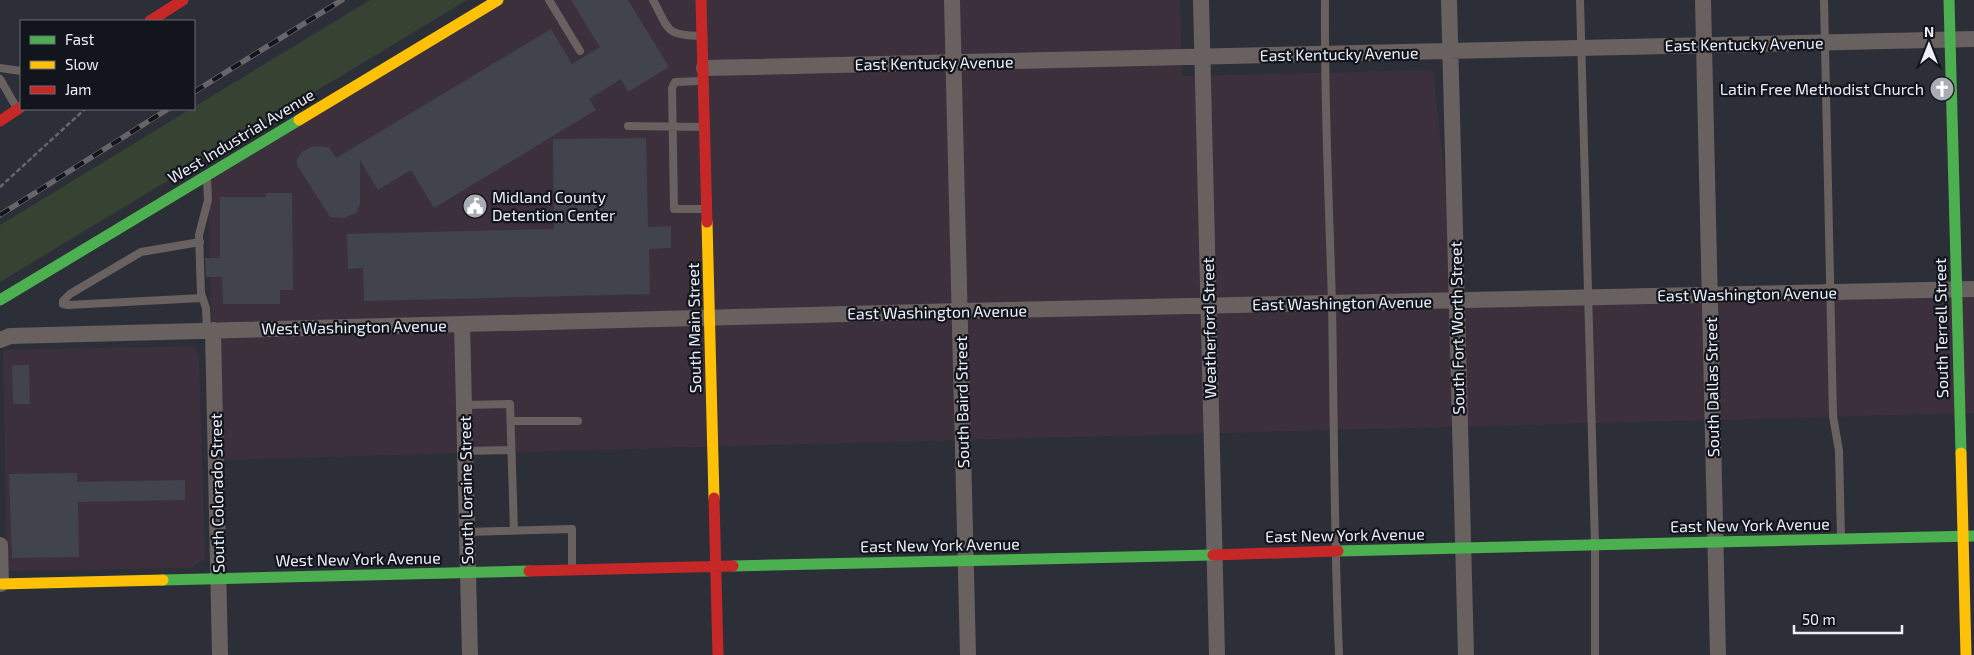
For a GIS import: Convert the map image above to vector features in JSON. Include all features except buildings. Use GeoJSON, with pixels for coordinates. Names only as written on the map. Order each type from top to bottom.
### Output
{"type":"FeatureCollection","features":[{"type":"Feature","properties":{"kind":"street"},"geometry":{"type":"LineString","coordinates":[[152,20],[182,0]]}},
{"type":"Feature","properties":{"kind":"street","name":"West Industrial Avenue"},"geometry":{"type":"LineString","coordinates":[[0,300],[498,0]]}},
{"type":"Feature","properties":{"kind":"street","name":"South Main Street"},"geometry":{"type":"LineString","coordinates":[[701,0],[718,655]]}},
{"type":"Feature","properties":{"kind":"street","name":"South Baird Street"},"geometry":{"type":"LineString","coordinates":[[952,0],[968,655]]}},
{"type":"Feature","properties":{"kind":"street","name":"Weatherford Street"},"geometry":{"type":"LineString","coordinates":[[1201,0],[1217,655]]}},
{"type":"Feature","properties":{"kind":"street","name":"South Fort Worth Street"},"geometry":{"type":"LineString","coordinates":[[1449,0],[1466,655]]}},
{"type":"Feature","properties":{"kind":"street","name":"South Dallas Street"},"geometry":{"type":"LineString","coordinates":[[1703,0],[1718,655]]}},
{"type":"Feature","properties":{"kind":"street","name":"South Terrell Street"},"geometry":{"type":"LineString","coordinates":[[1949,0],[1957,289],[1968,536],[1966,655]]}},
{"type":"Feature","properties":{"kind":"street","name":"East Kentucky Avenue"},"geometry":{"type":"LineString","coordinates":[[704,74],[954,63],[1974,39]]}},
{"type":"Feature","properties":{"kind":"street"},"geometry":{"type":"LineString","coordinates":[[3,119],[20,109]]}},
{"type":"Feature","properties":{"kind":"street","name":"East Washington Avenue"},"geometry":{"type":"LineString","coordinates":[[710,318],[1974,289]]}},
{"type":"Feature","properties":{"kind":"street","name":"West Washington Avenue"},"geometry":{"type":"LineString","coordinates":[[0,340],[10,336],[710,318]]}},
{"type":"Feature","properties":{"kind":"street","name":"South Loraine Street"},"geometry":{"type":"LineString","coordinates":[[462,324],[470,655]]}},
{"type":"Feature","properties":{"kind":"street","name":"South Colorado Street"},"geometry":{"type":"LineString","coordinates":[[210,330],[220,655]]}},
{"type":"Feature","properties":{"kind":"street","name":"East New York Avenue"},"geometry":{"type":"LineString","coordinates":[[716,567],[1968,536]]}},
{"type":"Feature","properties":{"kind":"street"},"geometry":{"type":"LineString","coordinates":[[0,545],[0,584]]}},
{"type":"Feature","properties":{"kind":"street","name":"West New York Avenue"},"geometry":{"type":"LineString","coordinates":[[0,584],[716,567]]}},
{"type":"Feature","properties":{"kind":"lane"},"geometry":{"type":"LineString","coordinates":[[549,0],[580,51]]}},
{"type":"Feature","properties":{"kind":"lane"},"geometry":{"type":"LineString","coordinates":[[653,0],[670,32],[680,36],[702,36]]}},
{"type":"Feature","properties":{"kind":"lane"},"geometry":{"type":"LineString","coordinates":[[1325,0],[1324,54],[1332,303],[1335,552],[1339,655]]}},
{"type":"Feature","properties":{"kind":"lane"},"geometry":{"type":"LineString","coordinates":[[1580,0],[1595,545],[1595,655]]}},
{"type":"Feature","properties":{"kind":"lane"},"geometry":{"type":"LineString","coordinates":[[1824,0],[1832,416],[1839,451],[1841,540]]}},
{"type":"Feature","properties":{"kind":"lane"},"geometry":{"type":"LineString","coordinates":[[0,68],[20,71]]}},
{"type":"Feature","properties":{"kind":"lane"},"geometry":{"type":"LineString","coordinates":[[704,74],[675,82],[672,88],[672,127],[674,209],[707,209]]}},
{"type":"Feature","properties":{"kind":"lane"},"geometry":{"type":"LineString","coordinates":[[0,79],[20,109]]}},
{"type":"Feature","properties":{"kind":"lane"},"geometry":{"type":"LineString","coordinates":[[628,126],[705,127]]}},
{"type":"Feature","properties":{"kind":"lane"},"geometry":{"type":"LineString","coordinates":[[206,176],[208,200],[202,222],[200,242],[202,298],[210,330]]}},
{"type":"Feature","properties":{"kind":"lane"},"geometry":{"type":"LineString","coordinates":[[200,242],[141,252],[70,294],[63,301],[63,304],[202,298]]}},
{"type":"Feature","properties":{"kind":"lane"},"geometry":{"type":"LineString","coordinates":[[464,405],[510,404],[514,530]]}},
{"type":"Feature","properties":{"kind":"lane"},"geometry":{"type":"LineString","coordinates":[[511,421],[578,421]]}},
{"type":"Feature","properties":{"kind":"lane"},"geometry":{"type":"LineString","coordinates":[[466,451],[511,450]]}},
{"type":"Feature","properties":{"kind":"lane"},"geometry":{"type":"LineString","coordinates":[[467,532],[572,529],[572,570]]}},
{"type":"Feature","properties":{"kind":"path"},"geometry":{"type":"LineString","coordinates":[[0,187],[84,110]]}},
{"type":"Feature","properties":{"kind":"shaded area"},"geometry":{"type":"Polygon","coordinates":[[[490,0],[1180,0],[1182,76],[1433,70],[1458,300],[1974,288],[1974,413],[214,460],[208,171],[490,0]]]}},
{"type":"Feature","properties":{"kind":"shaded area"},"geometry":{"type":"Polygon","coordinates":[[[192,346],[199,355],[205,559],[191,568],[7,571],[3,350],[192,346]]]}},
{"type":"Feature","properties":{"kind":"green space"},"geometry":{"type":"Polygon","coordinates":[[[370,0],[467,0],[0,282],[0,225],[189,110],[195,110],[195,106],[370,0]]]}},
{"type":"Feature","properties":{"kind":"railway"},"geometry":{"type":"LineString","coordinates":[[195,91],[342,0]]}},
{"type":"Feature","properties":{"kind":"railway"},"geometry":{"type":"LineString","coordinates":[[0,215],[166,110]]}},
{"type":"Feature","properties":{"kind":"traffic: fast"},"geometry":{"type":"LineString","coordinates":[[1949,0],[1961,453]]}},
{"type":"Feature","properties":{"kind":"traffic: fast"},"geometry":{"type":"LineString","coordinates":[[0,300],[299,120]]}},
{"type":"Feature","properties":{"kind":"traffic: fast"},"geometry":{"type":"LineString","coordinates":[[1338,551],[1974,536]]}},
{"type":"Feature","properties":{"kind":"traffic: fast"},"geometry":{"type":"LineString","coordinates":[[733,566],[1213,555]]}},
{"type":"Feature","properties":{"kind":"traffic: fast"},"geometry":{"type":"LineString","coordinates":[[163,580],[529,571]]}},
{"type":"Feature","properties":{"kind":"traffic: slow"},"geometry":{"type":"LineString","coordinates":[[299,120],[498,0]]}},
{"type":"Feature","properties":{"kind":"traffic: slow"},"geometry":{"type":"LineString","coordinates":[[707,222],[714,498]]}},
{"type":"Feature","properties":{"kind":"traffic: slow"},"geometry":{"type":"LineString","coordinates":[[1961,453],[1966,655]]}},
{"type":"Feature","properties":{"kind":"traffic: slow"},"geometry":{"type":"LineString","coordinates":[[0,584],[163,580]]}},
{"type":"Feature","properties":{"kind":"traffic: jam"},"geometry":{"type":"LineString","coordinates":[[152,20],[183,0]]}},
{"type":"Feature","properties":{"kind":"traffic: jam"},"geometry":{"type":"LineString","coordinates":[[701,0],[707,222]]}},
{"type":"Feature","properties":{"kind":"traffic: jam"},"geometry":{"type":"LineString","coordinates":[[0,121],[20,108]]}},
{"type":"Feature","properties":{"kind":"traffic: jam"},"geometry":{"type":"LineString","coordinates":[[714,498],[718,655]]}},
{"type":"Feature","properties":{"kind":"traffic: jam"},"geometry":{"type":"LineString","coordinates":[[1213,555],[1338,551]]}},
{"type":"Feature","properties":{"kind":"traffic: jam"},"geometry":{"type":"LineString","coordinates":[[529,571],[733,566]]}},
{"type":"Feature","properties":{"kind":"place","name":"Latin Free Methodist Church"},"geometry":{"type":"Point","coordinates":[1942,89]}},
{"type":"Feature","properties":{"kind":"place","name":"Midland County Detention Center"},"geometry":{"type":"Point","coordinates":[475,206]}}]}
